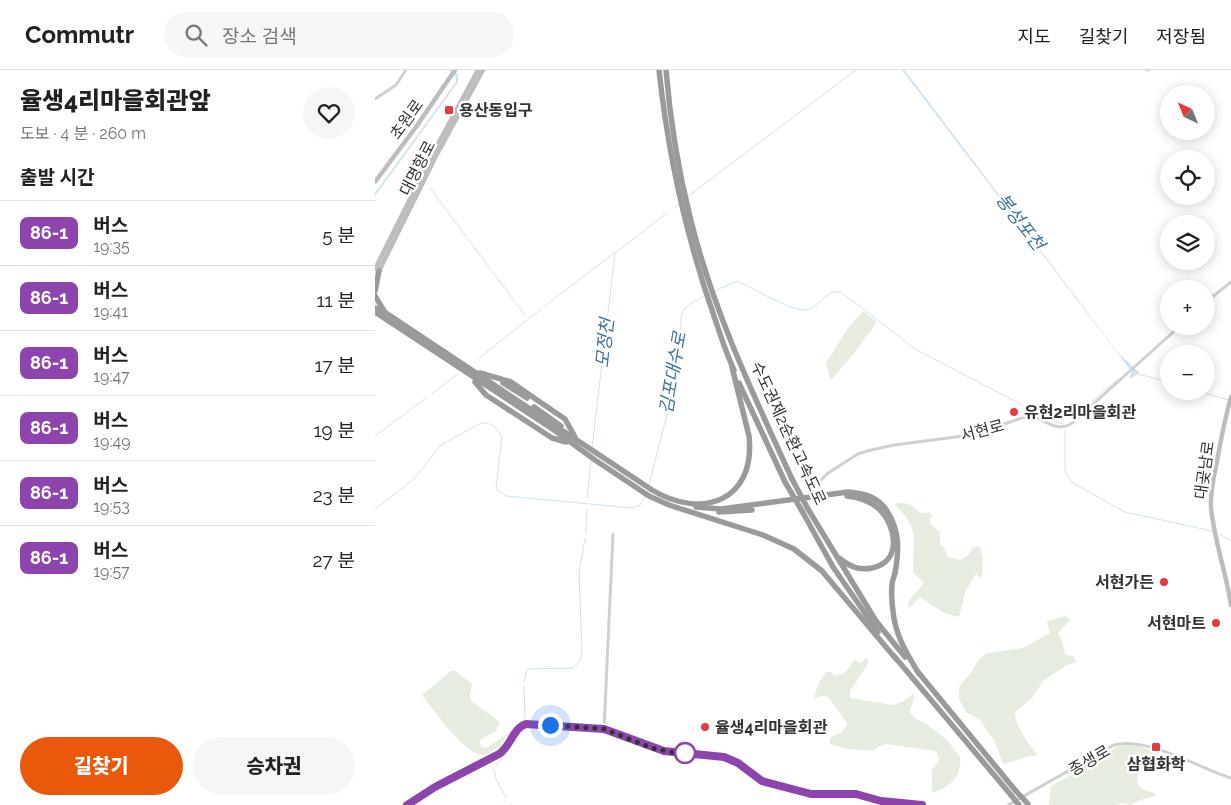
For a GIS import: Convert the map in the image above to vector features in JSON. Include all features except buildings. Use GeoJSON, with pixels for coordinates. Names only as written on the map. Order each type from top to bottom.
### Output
{"type":"FeatureCollection","features":[{"type":"Feature","properties":{"kind":"highway","name":"수도권제2순환고속도로"},"geometry":{"type":"LineString","coordinates":[[659,70],[678,192],[706,282],[709,301],[732,367],[785,482],[826,538],[876,620],[1028,805]]}},
{"type":"Feature","properties":{"kind":"highway","name":"수도권제2순환고속도로"},"geometry":{"type":"LineString","coordinates":[[666,70],[668,97],[684,188],[685,212]]}},
{"type":"Feature","properties":{"kind":"highway"},"geometry":{"type":"LineString","coordinates":[[375,290],[377,270]]}},
{"type":"Feature","properties":{"kind":"highway","name":"수도권제2순환고속도로"},"geometry":{"type":"LineString","coordinates":[[706,282],[715,298],[743,369],[805,510],[833,566],[895,659],[1019,805]]}},
{"type":"Feature","properties":{"kind":"highway"},"geometry":{"type":"LineString","coordinates":[[375,296],[386,313]]}},
{"type":"Feature","properties":{"kind":"highway"},"geometry":{"type":"LineString","coordinates":[[375,308],[386,313],[475,371],[633,478],[651,493],[684,510],[780,541],[810,560],[831,581],[895,659]]}},
{"type":"Feature","properties":{"kind":"highway"},"geometry":{"type":"LineString","coordinates":[[375,314],[471,376],[486,395],[552,438],[576,441]]}},
{"type":"Feature","properties":{"kind":"highway"},"geometry":{"type":"LineString","coordinates":[[690,505],[707,504],[723,498],[738,486],[749,467],[751,448],[749,436],[732,367]]}},
{"type":"Feature","properties":{"kind":"highway"},"geometry":{"type":"LineString","coordinates":[[475,371],[511,382],[565,419],[581,451],[631,485],[669,499],[699,508],[721,510],[848,492],[865,494],[879,502],[894,523],[898,541],[895,574],[892,584],[893,613],[897,632],[904,649],[919,674]]}},
{"type":"Feature","properties":{"kind":"highway"},"geometry":{"type":"LineString","coordinates":[[684,510],[726,513],[841,495],[850,496],[867,500],[880,510],[890,524],[894,543],[890,558],[884,563],[878,567],[862,569],[850,565],[837,556],[826,538]]}},
{"type":"Feature","properties":{"kind":"main road","name":"초원로"},"geometry":{"type":"LineString","coordinates":[[375,182],[455,70]]}},
{"type":"Feature","properties":{"kind":"main road","name":"대명항로"},"geometry":{"type":"LineString","coordinates":[[375,279],[377,270],[433,153],[478,70]]}},
{"type":"Feature","properties":{"kind":"main road","name":"대명항로"},"geometry":{"type":"LineString","coordinates":[[377,270],[483,70]]}},
{"type":"Feature","properties":{"kind":"main road","name":"대곶남로"},"geometry":{"type":"LineString","coordinates":[[1230,399],[1221,434],[1212,485],[1211,504],[1231,605]]}},
{"type":"Feature","properties":{"kind":"street"},"geometry":{"type":"LineString","coordinates":[[375,100],[396,85],[406,70]]}},
{"type":"Feature","properties":{"kind":"street"},"geometry":{"type":"LineString","coordinates":[[448,70],[451,76]]}},
{"type":"Feature","properties":{"kind":"street"},"geometry":{"type":"LineString","coordinates":[[1215,295],[1231,282]]}},
{"type":"Feature","properties":{"kind":"street","name":"서현로"},"geometry":{"type":"LineString","coordinates":[[815,487],[828,473],[858,454],[875,449],[971,435],[1031,415],[1056,427],[1064,428],[1071,424],[1170,335]]}},
{"type":"Feature","properties":{"kind":"street"},"geometry":{"type":"LineString","coordinates":[[604,729],[613,534]]}},
{"type":"Feature","properties":{"kind":"street"},"geometry":{"type":"LineString","coordinates":[[407,805],[435,787],[499,754],[507,746],[517,729],[523,724],[604,729],[664,751],[731,759],[762,781],[811,794],[856,794],[881,801],[922,805]]}},
{"type":"Feature","properties":{"kind":"street","name":"종생로"},"geometry":{"type":"LineString","coordinates":[[1007,805],[1114,745],[1121,743],[1138,744],[1152,748],[1231,778]]}},
{"type":"Feature","properties":{"kind":"shaded area"},"geometry":{"type":"Polygon","coordinates":[[[863,311],[877,322],[831,380],[826,363],[848,328],[863,311]]]}},
{"type":"Feature","properties":{"kind":"shaded area"},"geometry":{"type":"Polygon","coordinates":[[[897,503],[908,504],[921,513],[929,512],[933,516],[930,519],[930,523],[940,533],[940,545],[944,548],[948,557],[960,560],[968,555],[972,547],[980,547],[983,562],[981,578],[976,574],[966,590],[959,617],[944,613],[920,597],[908,607],[909,601],[924,583],[913,572],[914,536],[909,522],[895,505],[897,503]]]}},
{"type":"Feature","properties":{"kind":"shaded area"},"geometry":{"type":"Polygon","coordinates":[[[1065,616],[1070,620],[1058,633],[1065,654],[1073,656],[1077,662],[1067,665],[1043,681],[1032,698],[1015,712],[1020,729],[1038,756],[1030,756],[1003,764],[995,742],[980,720],[966,712],[959,699],[960,685],[971,673],[979,659],[987,653],[1023,648],[1050,633],[1048,621],[1065,616]]]}},
{"type":"Feature","properties":{"kind":"shaded area"},"geometry":{"type":"Polygon","coordinates":[[[866,658],[869,662],[850,691],[850,698],[893,705],[902,702],[913,694],[915,696],[910,713],[947,740],[960,757],[957,775],[944,788],[932,793],[932,770],[939,760],[937,753],[934,751],[887,744],[879,746],[874,751],[848,749],[831,745],[829,742],[832,736],[842,732],[847,725],[828,697],[814,698],[819,682],[826,672],[831,672],[835,676],[841,674],[846,671],[854,660],[861,663],[866,658]]]}},
{"type":"Feature","properties":{"kind":"shaded area"},"geometry":{"type":"Polygon","coordinates":[[[451,671],[455,671],[472,684],[471,701],[500,722],[496,731],[480,740],[481,747],[488,747],[507,734],[505,744],[490,755],[481,755],[462,743],[422,695],[451,671]]]}},
{"type":"Feature","properties":{"kind":"shaded area"},"geometry":{"type":"Polygon","coordinates":[[[1126,745],[1138,746],[1169,756],[1167,765],[1160,770],[1145,768],[1137,776],[1138,785],[1144,790],[1155,793],[1155,796],[1140,800],[1131,805],[1121,803],[1116,805],[1049,805],[1051,786],[1117,747],[1126,745]]]}},
{"type":"Feature","properties":{"kind":"water"},"geometry":{"type":"Polygon","coordinates":[[[450,70],[458,74],[458,82],[375,196],[375,193],[456,82],[456,77],[450,70]]]}},
{"type":"Feature","properties":{"kind":"water"},"geometry":{"type":"Polygon","coordinates":[[[902,70],[916,85],[1119,354],[1140,373],[1131,378],[1129,377],[1132,372],[902,70]]]}},
{"type":"Feature","properties":{"kind":"waterway","name":"모정천"},"geometry":{"type":"LineString","coordinates":[[687,197],[856,70]]}},
{"type":"Feature","properties":{"kind":"waterway"},"geometry":{"type":"LineString","coordinates":[[430,188],[525,315]]}},
{"type":"Feature","properties":{"kind":"waterway","name":"모정천"},"geometry":{"type":"LineString","coordinates":[[675,207],[680,203]]}},
{"type":"Feature","properties":{"kind":"waterway","name":"모정천"},"geometry":{"type":"LineString","coordinates":[[592,448],[615,253],[667,213]]}},
{"type":"Feature","properties":{"kind":"waterway"},"geometry":{"type":"LineString","coordinates":[[545,306],[614,253]]}},
{"type":"Feature","properties":{"kind":"waterway","name":"김포대수로"},"geometry":{"type":"LineString","coordinates":[[714,291],[738,281],[781,303],[804,310],[814,306],[830,293],[841,292],[915,349],[1055,422],[1064,424]]}},
{"type":"Feature","properties":{"kind":"waterway","name":"김포대수로"},"geometry":{"type":"LineString","coordinates":[[649,485],[680,358],[683,310],[704,296]]}},
{"type":"Feature","properties":{"kind":"waterway"},"geometry":{"type":"LineString","coordinates":[[479,358],[541,309]]}},
{"type":"Feature","properties":{"kind":"waterway"},"geometry":{"type":"LineString","coordinates":[[432,394],[459,373]]}},
{"type":"Feature","properties":{"kind":"waterway"},"geometry":{"type":"LineString","coordinates":[[1138,374],[1160,380]]}},
{"type":"Feature","properties":{"kind":"waterway","name":"김포대수로"},"geometry":{"type":"LineString","coordinates":[[1071,420],[1118,379]]}},
{"type":"Feature","properties":{"kind":"waterway"},"geometry":{"type":"LineString","coordinates":[[1215,396],[1228,400]]}},
{"type":"Feature","properties":{"kind":"waterway"},"geometry":{"type":"LineString","coordinates":[[375,436],[426,398]]}},
{"type":"Feature","properties":{"kind":"waterway","name":"김포대수로"},"geometry":{"type":"LineString","coordinates":[[375,509],[414,479],[441,445],[481,423],[488,423],[493,426],[502,437],[496,487],[498,491],[506,496],[632,508],[640,505],[645,496]]}},
{"type":"Feature","properties":{"kind":"waterway"},"geometry":{"type":"LineString","coordinates":[[1065,430],[1065,470],[1073,483],[1125,512],[1212,531]]}},
{"type":"Feature","properties":{"kind":"waterway","name":"모정천"},"geometry":{"type":"LineString","coordinates":[[587,498],[591,459]]}},
{"type":"Feature","properties":{"kind":"waterway","name":"모정천"},"geometry":{"type":"LineString","coordinates":[[586,533],[587,510]]}},
{"type":"Feature","properties":{"kind":"waterway"},"geometry":{"type":"LineString","coordinates":[[1219,534],[1231,541]]}},
{"type":"Feature","properties":{"kind":"waterway","name":"모정천"},"geometry":{"type":"LineString","coordinates":[[524,682],[529,669],[573,668],[580,661],[582,653],[579,572],[585,538]]}},
{"type":"Feature","properties":{"kind":"waterway","name":"모정천"},"geometry":{"type":"LineString","coordinates":[[524,686],[525,722]]}},
{"type":"Feature","properties":{"kind":"waterway","name":"모정천"},"geometry":{"type":"LineString","coordinates":[[496,766],[523,727]]}},
{"type":"Feature","properties":{"kind":"waterway","name":"모정천"},"geometry":{"type":"LineString","coordinates":[[494,769],[496,779],[506,797]]}},
{"type":"Feature","properties":{"kind":"bus line","name":"86-1"},"geometry":{"type":"LineString","coordinates":[[407,805],[435,787],[499,754],[511,742],[517,729],[526,724],[604,729],[664,751],[724,757],[738,763],[762,781],[811,794],[856,794],[893,803],[922,805]]}},
{"type":"Feature","properties":{"kind":"place","name":"용산동입구"},"geometry":{"type":"Point","coordinates":[449,110]}},
{"type":"Feature","properties":{"kind":"place","name":"유현2리마을회관"},"geometry":{"type":"Point","coordinates":[1014,412]}},
{"type":"Feature","properties":{"kind":"place","name":"서현가든"},"geometry":{"type":"Point","coordinates":[1164,582]}},
{"type":"Feature","properties":{"kind":"place","name":"서현마트"},"geometry":{"type":"Point","coordinates":[1216,623]}},
{"type":"Feature","properties":{"kind":"place","name":"율생4리마을회관"},"geometry":{"type":"Point","coordinates":[705,727]}},
{"type":"Feature","properties":{"kind":"place","name":"삼협화학"},"geometry":{"type":"Point","coordinates":[1156,747]}},
{"type":"Feature","properties":{"kind":"route"},"geometry":{"type":"LineString","coordinates":[[550,725],[604,729],[652,748],[676,753],[691,753],[685,753]]}},
{"type":"Feature","properties":{"kind":"water label","name":"봉성포천"},"geometry":{"type":"Point","coordinates":[1020,222]}}]}
